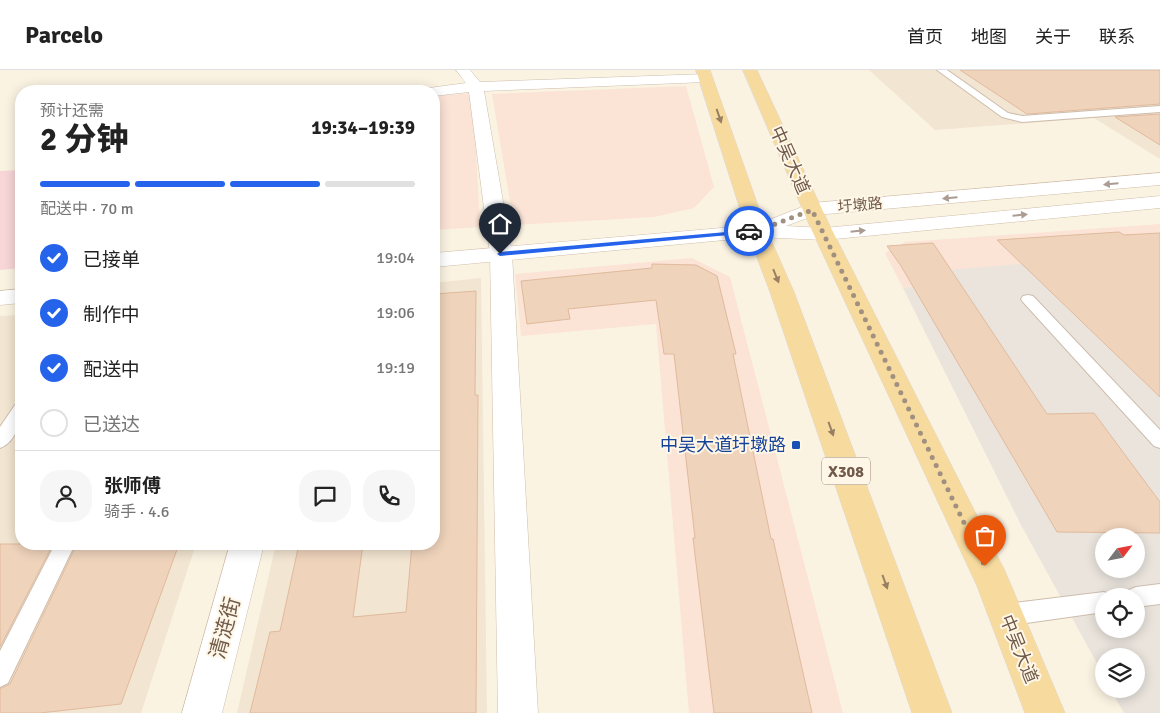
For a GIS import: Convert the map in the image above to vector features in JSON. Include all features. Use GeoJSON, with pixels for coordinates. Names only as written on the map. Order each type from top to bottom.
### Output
{"type":"FeatureCollection","features":[{"type":"Feature","properties":{"kind":"main road","name":"中吴大道"},"geometry":{"type":"LineString","coordinates":[[750,70],[818,222],[993,583],[1045,713]]}},
{"type":"Feature","properties":{"kind":"main road","name":"X308"},"geometry":{"type":"LineString","coordinates":[[704,74],[757,231],[782,292],[932,713]]}},
{"type":"Feature","properties":{"kind":"street"},"geometry":{"type":"LineString","coordinates":[[440,89],[469,79],[704,74]]}},
{"type":"Feature","properties":{"kind":"street"},"geometry":{"type":"LineString","coordinates":[[469,79],[500,254],[518,713]]}},
{"type":"Feature","properties":{"kind":"street","name":"圩墩路"},"geometry":{"type":"LineString","coordinates":[[757,231],[1160,179]]}},
{"type":"Feature","properties":{"kind":"street","name":"圩墩路"},"geometry":{"type":"LineString","coordinates":[[757,231],[818,222],[1160,202]]}},
{"type":"Feature","properties":{"kind":"street"},"geometry":{"type":"LineString","coordinates":[[440,259],[757,231]]}},
{"type":"Feature","properties":{"kind":"street"},"geometry":{"type":"LineString","coordinates":[[0,298],[15,297]]}},
{"type":"Feature","properties":{"kind":"street","name":"清涟街"},"geometry":{"type":"LineString","coordinates":[[202,713],[245,550]]}},
{"type":"Feature","properties":{"kind":"lane"},"geometry":{"type":"LineString","coordinates":[[941,70],[1005,114],[1022,119],[1160,109]]}},
{"type":"Feature","properties":{"kind":"lane"},"geometry":{"type":"LineString","coordinates":[[1028,299],[1160,441]]}},
{"type":"Feature","properties":{"kind":"lane"},"geometry":{"type":"LineString","coordinates":[[0,441],[15,418]]}},
{"type":"Feature","properties":{"kind":"lane"},"geometry":{"type":"LineString","coordinates":[[0,676],[62,550]]}},
{"type":"Feature","properties":{"kind":"lane"},"geometry":{"type":"LineString","coordinates":[[1145,596],[1160,594]]}},
{"type":"Feature","properties":{"kind":"lane"},"geometry":{"type":"LineString","coordinates":[[1006,615],[1095,603]]}},
{"type":"Feature","properties":{"kind":"shaded area"},"geometry":{"type":"Polygon","coordinates":[[[869,70],[1160,70],[1160,159],[1094,118],[935,130],[869,70]]]}},
{"type":"Feature","properties":{"kind":"shaded area"},"geometry":{"type":"Polygon","coordinates":[[[686,86],[714,187],[694,208],[654,217],[514,225],[492,94],[686,86]]]}},
{"type":"Feature","properties":{"kind":"shaded area"},"geometry":{"type":"Polygon","coordinates":[[[473,93],[480,227],[440,230],[440,96],[473,93]]]}},
{"type":"Feature","properties":{"kind":"shaded area"},"geometry":{"type":"Polygon","coordinates":[[[15,170],[15,269],[0,270],[0,171],[15,170]]]}},
{"type":"Feature","properties":{"kind":"shaded area"},"geometry":{"type":"Polygon","coordinates":[[[1160,224],[1160,274],[956,283],[903,288],[885,253],[905,242],[1160,224]]]}},
{"type":"Feature","properties":{"kind":"shaded area"},"geometry":{"type":"Polygon","coordinates":[[[692,258],[730,277],[843,713],[689,713],[656,324],[521,336],[515,274],[692,258]]]}},
{"type":"Feature","properties":{"kind":"shaded area"},"geometry":{"type":"Polygon","coordinates":[[[1092,258],[1160,274],[1160,713],[1124,713],[1115,698],[1145,698],[1145,648],[1095,648],[1095,660],[1021,525],[903,288],[956,283],[948,270],[1092,258]]]}},
{"type":"Feature","properties":{"kind":"shaded area"},"geometry":{"type":"Polygon","coordinates":[[[481,278],[487,713],[237,713],[275,550],[440,550],[440,282],[481,278]]]}},
{"type":"Feature","properties":{"kind":"shaded area"},"geometry":{"type":"Polygon","coordinates":[[[15,315],[15,550],[194,550],[141,713],[0,713],[0,316],[15,315]]]}},
{"type":"Feature","properties":{"kind":"building"},"geometry":{"type":"Polygon","coordinates":[[[960,70],[1160,70],[1160,104],[1027,114],[960,70]]]}},
{"type":"Feature","properties":{"kind":"building"},"geometry":{"type":"Polygon","coordinates":[[[1160,114],[1160,145],[1115,117],[1160,114]]]}},
{"type":"Feature","properties":{"kind":"building"},"geometry":{"type":"Polygon","coordinates":[[[1119,232],[1124,235],[1160,233],[1160,397],[997,240],[1119,232]]]}},
{"type":"Feature","properties":{"kind":"building"},"geometry":{"type":"Polygon","coordinates":[[[933,243],[1047,414],[1094,413],[1160,502],[1160,533],[1145,533],[1145,528],[1095,528],[1095,532],[1057,532],[901,266],[887,246],[933,243]]]}},
{"type":"Feature","properties":{"kind":"building"},"geometry":{"type":"Polygon","coordinates":[[[652,264],[696,265],[717,276],[736,354],[733,354],[771,539],[773,539],[812,713],[714,713],[674,354],[664,354],[656,300],[568,309],[570,319],[527,324],[521,281],[652,268],[652,264]]]}},
{"type":"Feature","properties":{"kind":"building"},"geometry":{"type":"Polygon","coordinates":[[[476,291],[475,395],[478,395],[476,713],[250,713],[270,632],[280,631],[298,550],[362,550],[353,617],[406,612],[411,550],[440,550],[440,294],[476,291]]]}},
{"type":"Feature","properties":{"kind":"building"},"geometry":{"type":"Polygon","coordinates":[[[0,544],[15,544],[15,550],[50,550],[0,647],[0,544]]]}},
{"type":"Feature","properties":{"kind":"building"},"geometry":{"type":"Polygon","coordinates":[[[74,550],[177,550],[121,704],[40,713],[0,713],[0,689],[10,684],[74,550]]]}},
{"type":"Feature","properties":{"kind":"way so far"},"geometry":{"type":"LineString","coordinates":[[749,231],[757,231],[812,210],[853,290],[985,566]]}},
{"type":"Feature","properties":{"kind":"place","name":"中吴大道圩墩路"},"geometry":{"type":"Point","coordinates":[796,445]}},
{"type":"Feature","properties":{"kind":"route"},"geometry":{"type":"LineString","coordinates":[[500,254],[749,231]]}}]}
